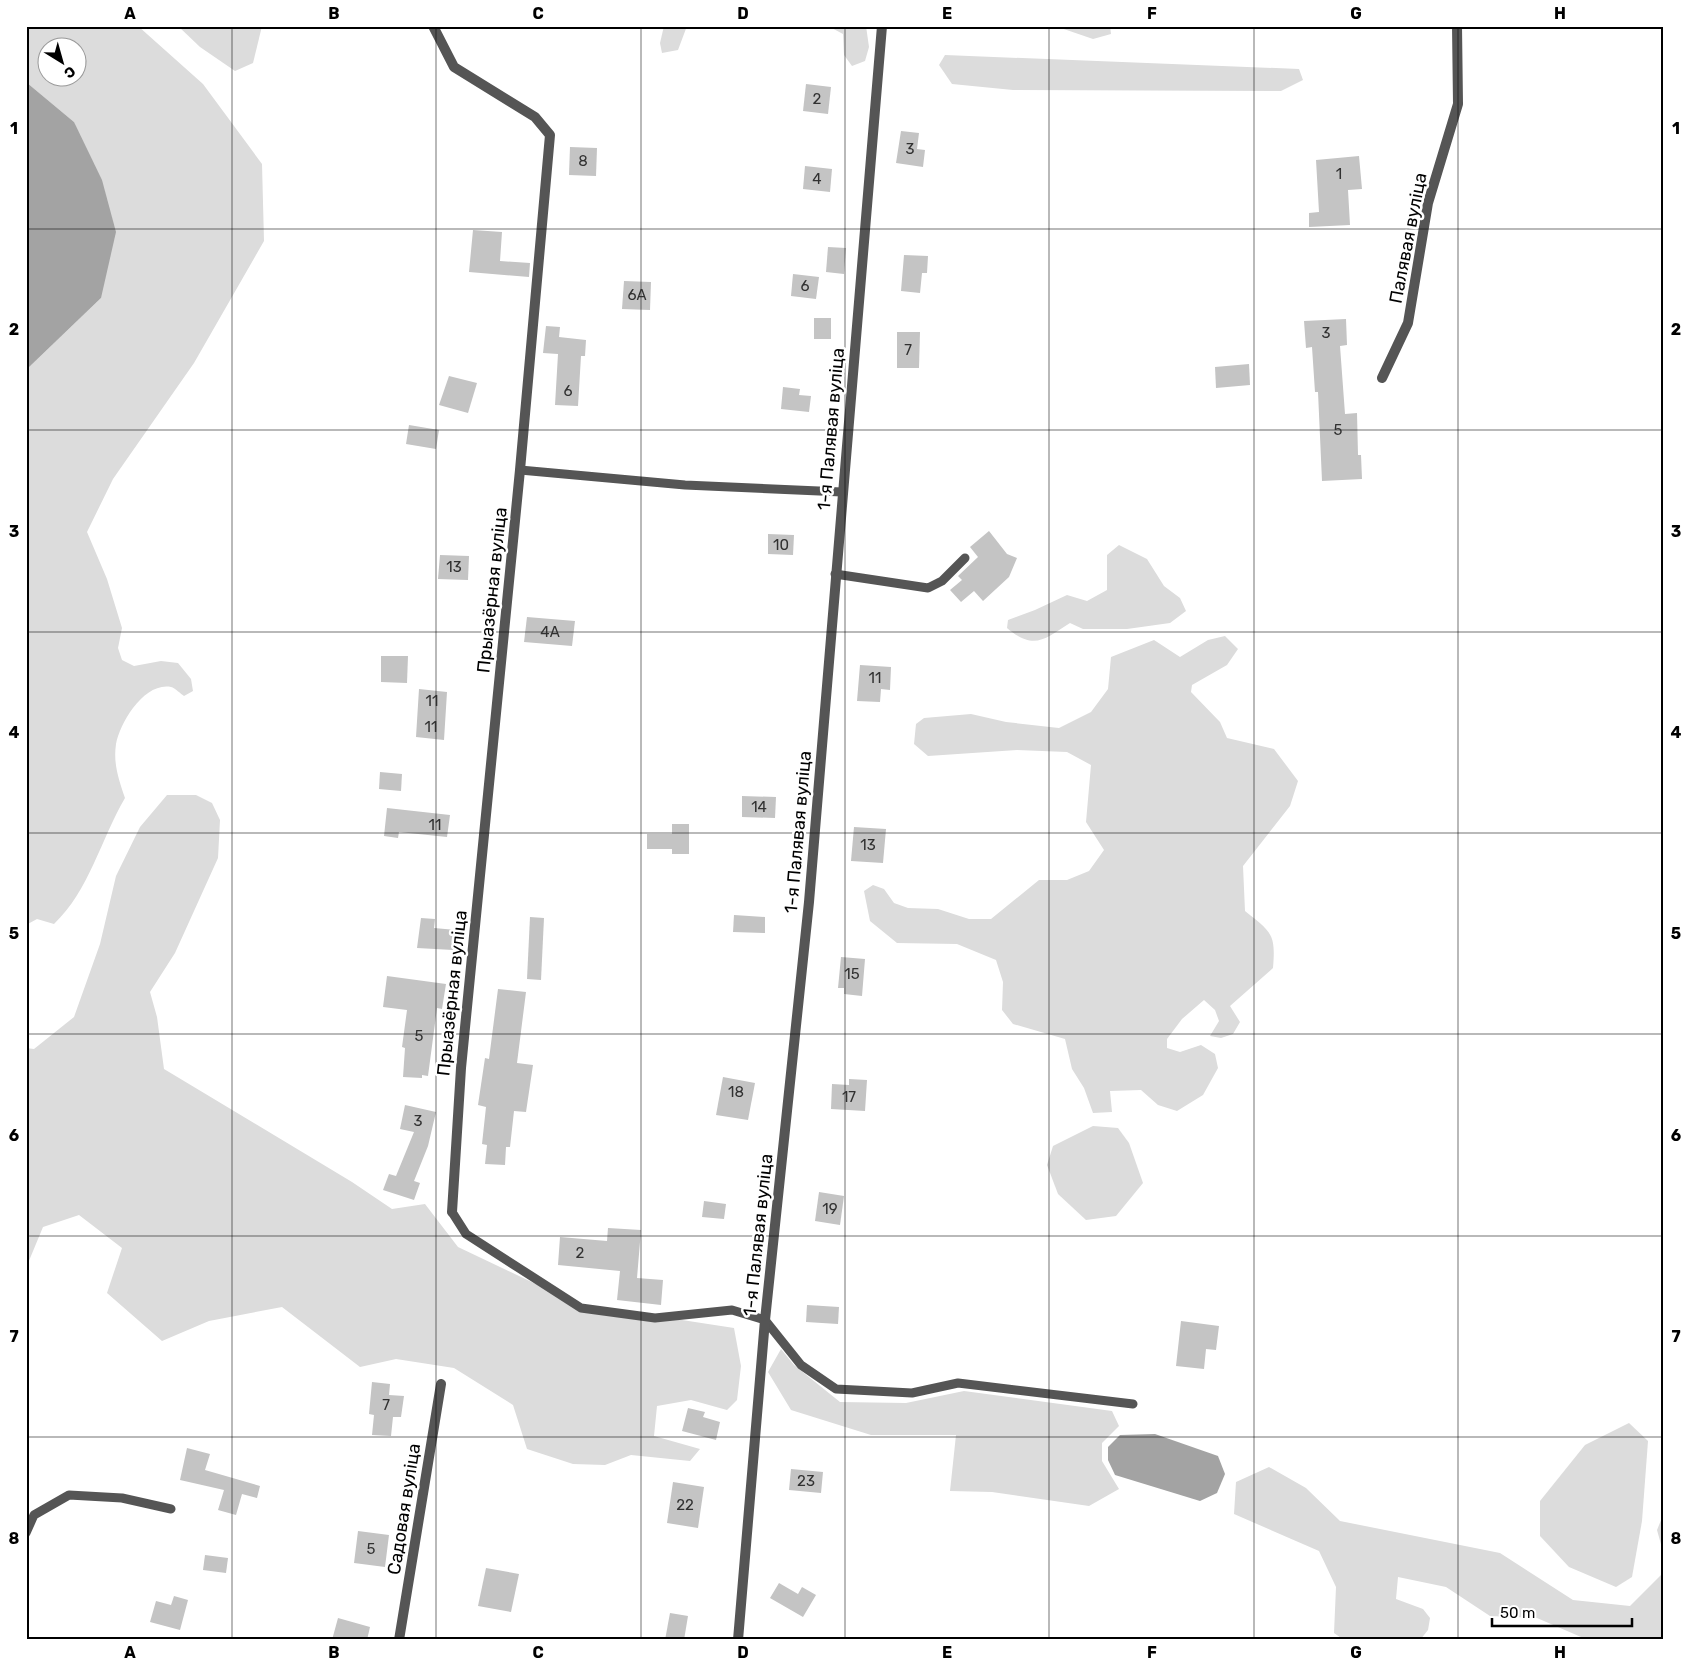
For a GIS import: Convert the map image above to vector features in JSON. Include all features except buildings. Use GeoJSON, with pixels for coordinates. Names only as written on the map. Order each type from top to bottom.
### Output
{"type":"FeatureCollection","features":[{"type":"Feature","properties":{"kind":"street","name":"Прыазёрная вуліца"},"geometry":{"type":"LineString","coordinates":[[433,26],[454,67],[535,117],[550,135],[520,470],[461,1068],[452,1212]]}},
{"type":"Feature","properties":{"kind":"street","name":"Палявая вуліца"},"geometry":{"type":"LineString","coordinates":[[1382,378],[1408,323],[1428,203],[1458,104],[1457,26]]}},
{"type":"Feature","properties":{"kind":"street","name":"1-я Палявая вуліца"},"geometry":{"type":"LineString","coordinates":[[738,1640],[765,1320],[809,902],[882,27]]}},
{"type":"Feature","properties":{"kind":"street","name":"Садовая вуліца"},"geometry":{"type":"LineString","coordinates":[[399,1640],[440,1384]]}},
{"type":"Feature","properties":{"kind":"lane"},"geometry":{"type":"LineString","coordinates":[[520,470],[685,485],[842,492]]}},
{"type":"Feature","properties":{"kind":"lane"},"geometry":{"type":"LineString","coordinates":[[835,574],[928,588],[942,581],[966,558]]}},
{"type":"Feature","properties":{"kind":"lane"},"geometry":{"type":"LineString","coordinates":[[452,1212],[466,1234],[581,1308],[654,1318],[732,1310],[765,1320],[801,1365],[836,1389],[912,1393],[958,1383],[1133,1404]]}},
{"type":"Feature","properties":{"kind":"lane"},"geometry":{"type":"LineString","coordinates":[[26,1533],[34,1515],[69,1495],[122,1498],[171,1509]]}},
{"type":"Feature","properties":{"kind":"shaded area"},"geometry":{"type":"Polygon","coordinates":[[[26,26],[138,26],[203,84],[262,164],[264,241],[194,363],[113,479],[87,532],[107,579],[122,628],[118,648],[122,660],[134,666],[161,661],[178,663],[191,679],[193,691],[184,696],[171,687],[161,687],[143,697],[128,715],[118,735],[115,751],[116,765],[125,798],[94,864],[66,911],[54,924],[37,919],[26,925],[26,370],[101,298],[74,122],[26,82],[26,26]]]}},
{"type":"Feature","properties":{"kind":"shaded area"},"geometry":{"type":"Polygon","coordinates":[[[178,26],[262,26],[253,63],[235,71],[200,47],[178,26]]]}},
{"type":"Feature","properties":{"kind":"shaded area"},"geometry":{"type":"Polygon","coordinates":[[[664,26],[687,26],[678,50],[662,53],[660,43],[664,26]]]}},
{"type":"Feature","properties":{"kind":"shaded area"},"geometry":{"type":"Polygon","coordinates":[[[828,26],[866,26],[869,47],[865,61],[852,66],[844,55],[843,34],[828,26]]]}},
{"type":"Feature","properties":{"kind":"shaded area"},"geometry":{"type":"Polygon","coordinates":[[[1055,26],[1110,26],[1111,34],[1093,39],[1055,26]]]}},
{"type":"Feature","properties":{"kind":"shaded area"},"geometry":{"type":"Polygon","coordinates":[[[945,55],[1299,69],[1303,80],[1281,91],[1013,90],[952,84],[939,65],[945,55]]]}},
{"type":"Feature","properties":{"kind":"shaded area"},"geometry":{"type":"Polygon","coordinates":[[[26,82],[74,122],[102,180],[116,232],[101,298],[26,370],[26,82]]]}},
{"type":"Feature","properties":{"kind":"shaded area"},"geometry":{"type":"Polygon","coordinates":[[[1119,545],[1147,559],[1164,586],[1180,598],[1186,611],[1170,623],[1127,629],[1083,629],[1070,623],[1046,638],[1032,641],[1016,635],[1007,628],[1008,620],[1067,595],[1087,601],[1107,590],[1107,555],[1119,545]]]}},
{"type":"Feature","properties":{"kind":"shaded area"},"geometry":{"type":"Polygon","coordinates":[[[1225,636],[1238,649],[1227,665],[1192,685],[1191,692],[1220,722],[1227,738],[1274,749],[1298,781],[1290,806],[1243,866],[1245,911],[1270,934],[1274,947],[1273,968],[1230,1006],[1240,1022],[1233,1034],[1221,1038],[1210,1036],[1219,1021],[1215,1010],[1204,1000],[1182,1019],[1167,1039],[1167,1048],[1180,1052],[1201,1045],[1215,1054],[1218,1068],[1203,1095],[1177,1111],[1158,1105],[1141,1090],[1110,1091],[1112,1112],[1093,1113],[1084,1088],[1072,1069],[1065,1039],[1013,1024],[1002,1010],[1003,982],[996,960],[957,944],[897,943],[870,921],[864,891],[873,885],[884,889],[894,903],[908,908],[938,909],[969,919],[991,919],[1039,880],[1067,880],[1089,871],[1104,850],[1086,822],[1091,765],[1067,752],[1017,750],[928,756],[914,744],[916,724],[924,718],[971,714],[1006,722],[1059,728],[1091,712],[1108,689],[1111,657],[1154,640],[1180,657],[1208,640],[1225,636]]]}},
{"type":"Feature","properties":{"kind":"shaded area"},"geometry":{"type":"Polygon","coordinates":[[[167,795],[196,795],[212,803],[220,820],[218,858],[175,953],[150,992],[157,1017],[164,1069],[352,1182],[392,1209],[425,1204],[458,1247],[578,1304],[734,1328],[741,1366],[737,1400],[727,1410],[691,1400],[657,1406],[654,1436],[700,1449],[690,1461],[631,1455],[605,1465],[573,1464],[527,1449],[513,1405],[454,1368],[396,1359],[360,1367],[282,1307],[209,1321],[162,1341],[107,1293],[122,1248],[79,1215],[43,1227],[26,1268],[26,1048],[34,1049],[74,1017],[100,944],[116,876],[140,827],[167,795]]]}},
{"type":"Feature","properties":{"kind":"shaded area"},"geometry":{"type":"Polygon","coordinates":[[[1093,1126],[1118,1128],[1129,1143],[1143,1183],[1116,1216],[1086,1220],[1058,1194],[1047,1165],[1053,1146],[1093,1126]]]}},
{"type":"Feature","properties":{"kind":"shaded area"},"geometry":{"type":"Polygon","coordinates":[[[781,1349],[794,1365],[840,1402],[906,1403],[964,1391],[1112,1411],[1119,1426],[1102,1443],[1102,1461],[1119,1489],[1089,1506],[992,1492],[950,1491],[956,1435],[871,1435],[791,1410],[768,1372],[781,1349]]]}},
{"type":"Feature","properties":{"kind":"shaded area"},"geometry":{"type":"Polygon","coordinates":[[[1629,1423],[1648,1441],[1642,1521],[1632,1577],[1616,1587],[1569,1567],[1540,1536],[1540,1501],[1585,1445],[1629,1423]]]}},
{"type":"Feature","properties":{"kind":"shaded area"},"geometry":{"type":"Polygon","coordinates":[[[1155,1434],[1218,1456],[1225,1474],[1217,1493],[1200,1501],[1115,1475],[1108,1460],[1108,1447],[1120,1435],[1155,1434]]]}},
{"type":"Feature","properties":{"kind":"shaded area"},"geometry":{"type":"Polygon","coordinates":[[[1269,1467],[1306,1488],[1340,1521],[1500,1553],[1573,1600],[1630,1606],[1664,1572],[1664,1640],[1588,1640],[1537,1618],[1490,1616],[1446,1587],[1398,1577],[1396,1599],[1423,1609],[1430,1618],[1428,1630],[1420,1640],[1344,1640],[1334,1633],[1336,1587],[1319,1551],[1234,1514],[1236,1482],[1269,1467]]]}},
{"type":"Feature","properties":{"kind":"shaded area"},"geometry":{"type":"Polygon","coordinates":[[[1664,1513],[1664,1555],[1657,1530],[1664,1513]]]}}]}
